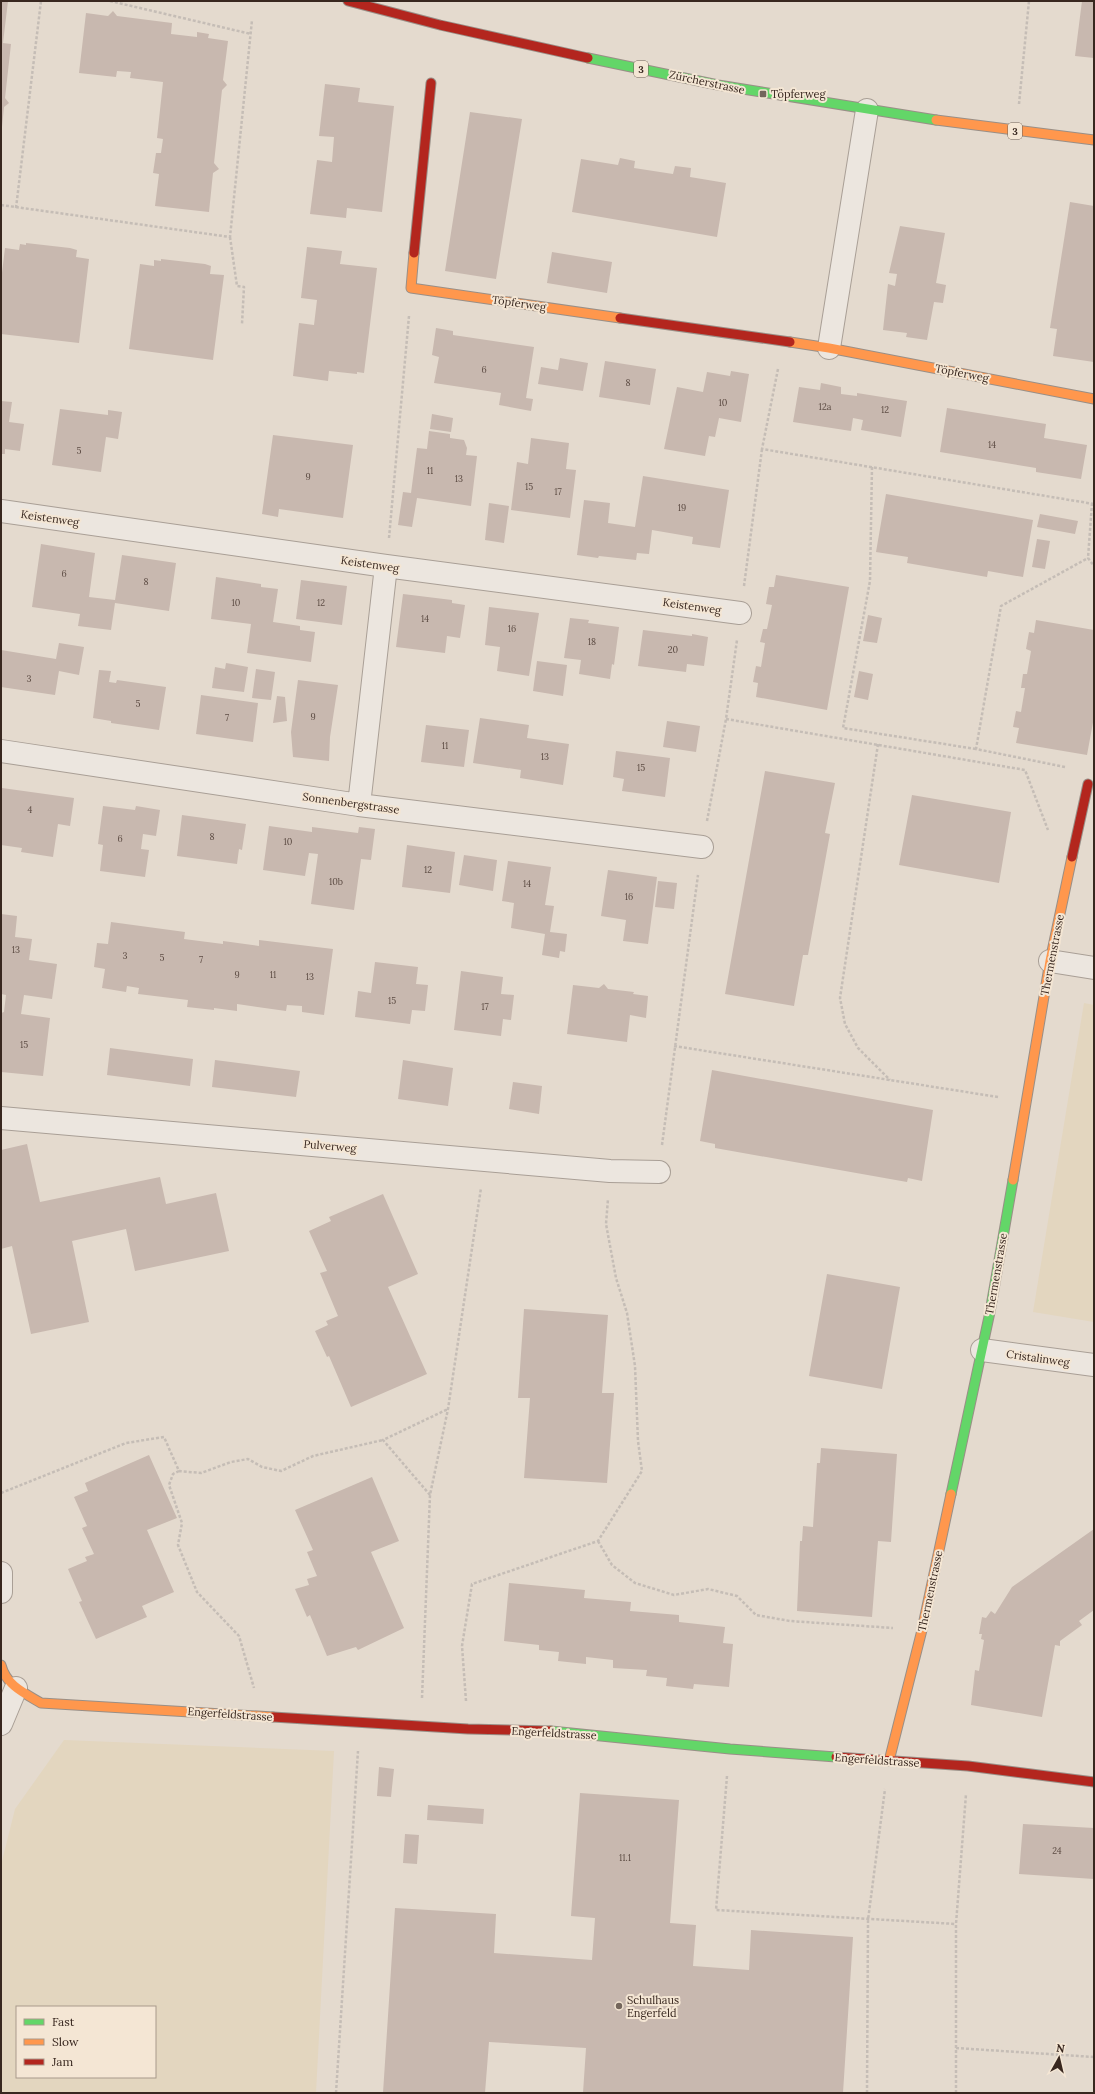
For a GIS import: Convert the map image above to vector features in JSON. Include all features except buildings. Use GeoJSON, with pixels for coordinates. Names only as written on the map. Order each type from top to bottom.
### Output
{"type":"FeatureCollection","features":[{"type":"Feature","properties":{"kind":"street","name":"Zürcherstrasse"},"geometry":{"type":"LineString","coordinates":[[348,1],[461,31],[763,94],[1017,132],[1094,140]]}},
{"type":"Feature","properties":{"kind":"street"},"geometry":{"type":"LineString","coordinates":[[412,288],[431,83]]}},
{"type":"Feature","properties":{"kind":"street"},"geometry":{"type":"LineString","coordinates":[[829,348],[868,110]]}},
{"type":"Feature","properties":{"kind":"street","name":"Töpferweg"},"geometry":{"type":"LineString","coordinates":[[412,288],[829,348],[1094,398]]}},
{"type":"Feature","properties":{"kind":"street","name":"Keistenweg"},"geometry":{"type":"LineString","coordinates":[[1,511],[386,566],[740,613]]}},
{"type":"Feature","properties":{"kind":"street"},"geometry":{"type":"LineString","coordinates":[[359,805],[386,566]]}},
{"type":"Feature","properties":{"kind":"street","name":"Sonnenbergstrasse"},"geometry":{"type":"LineString","coordinates":[[1,751],[359,805],[702,847]]}},
{"type":"Feature","properties":{"kind":"street","name":"Thermenstrasse"},"geometry":{"type":"LineString","coordinates":[[889,1761],[922,1630],[990,1312],[1050,961],[1088,784]]}},
{"type":"Feature","properties":{"kind":"street"},"geometry":{"type":"LineString","coordinates":[[1050,961],[1094,968]]}},
{"type":"Feature","properties":{"kind":"street","name":"Pulverweg"},"geometry":{"type":"LineString","coordinates":[[1,1118],[610,1171],[658,1172]]}},
{"type":"Feature","properties":{"kind":"street","name":"Cristalinweg"},"geometry":{"type":"LineString","coordinates":[[982,1350],[1094,1365]]}},
{"type":"Feature","properties":{"kind":"street"},"geometry":{"type":"LineString","coordinates":[[1,1573],[1,1592]]}},
{"type":"Feature","properties":{"kind":"street","name":"Engerfeldstrasse"},"geometry":{"type":"LineString","coordinates":[[1,1665],[2,1673],[16,1688],[42,1703],[468,1729],[557,1731],[730,1749],[968,1766],[1094,1782]]}},
{"type":"Feature","properties":{"kind":"street"},"geometry":{"type":"LineString","coordinates":[[1,1724],[16,1688]]}},
{"type":"Feature","properties":{"kind":"path"},"geometry":{"type":"LineString","coordinates":[[16,208],[41,1]]}},
{"type":"Feature","properties":{"kind":"path"},"geometry":{"type":"LineString","coordinates":[[110,1],[251,34]]}},
{"type":"Feature","properties":{"kind":"path"},"geometry":{"type":"LineString","coordinates":[[1017,132],[1029,1]]}},
{"type":"Feature","properties":{"kind":"path"},"geometry":{"type":"LineString","coordinates":[[242,324],[244,287],[237,286],[230,237],[252,20]]}},
{"type":"Feature","properties":{"kind":"path"},"geometry":{"type":"LineString","coordinates":[[1,205],[230,237]]}},
{"type":"Feature","properties":{"kind":"path"},"geometry":{"type":"LineString","coordinates":[[386,566],[412,288]]}},
{"type":"Feature","properties":{"kind":"path"},"geometry":{"type":"LineString","coordinates":[[658,1172],[702,847],[726,719],[762,449],[784,341]]}},
{"type":"Feature","properties":{"kind":"path"},"geometry":{"type":"LineString","coordinates":[[762,449],[1093,503],[1088,558],[1094,566]]}},
{"type":"Feature","properties":{"kind":"path"},"geometry":{"type":"LineString","coordinates":[[872,467],[870,581],[843,728],[976,750],[1087,772],[1088,784]]}},
{"type":"Feature","properties":{"kind":"path"},"geometry":{"type":"LineString","coordinates":[[976,750],[1001,606],[1088,558]]}},
{"type":"Feature","properties":{"kind":"path"},"geometry":{"type":"LineString","coordinates":[[726,719],[1025,770],[1051,837]]}},
{"type":"Feature","properties":{"kind":"path"},"geometry":{"type":"LineString","coordinates":[[878,744],[840,998],[845,1024],[858,1048],[890,1080]]}},
{"type":"Feature","properties":{"kind":"path"},"geometry":{"type":"LineString","coordinates":[[674,1046],[1025,1102]]}},
{"type":"Feature","properties":{"kind":"path"},"geometry":{"type":"LineString","coordinates":[[420,1726],[430,1495],[448,1409],[485,1160]]}},
{"type":"Feature","properties":{"kind":"path"},"geometry":{"type":"LineString","coordinates":[[468,1729],[462,1646],[472,1584],[598,1541],[642,1471],[638,1441],[635,1366],[627,1313],[616,1278],[606,1224],[610,1171]]}},
{"type":"Feature","properties":{"kind":"path"},"geometry":{"type":"LineString","coordinates":[[263,1716],[239,1636],[197,1592],[178,1545],[182,1523],[169,1485],[173,1474],[179,1471],[201,1473],[231,1462],[248,1459],[262,1467],[281,1471],[313,1456],[383,1440],[448,1409]]}},
{"type":"Feature","properties":{"kind":"path"},"geometry":{"type":"LineString","coordinates":[[1,1493],[126,1443],[164,1437],[179,1471]]}},
{"type":"Feature","properties":{"kind":"path"},"geometry":{"type":"LineString","coordinates":[[383,1440],[430,1495]]}},
{"type":"Feature","properties":{"kind":"path"},"geometry":{"type":"LineString","coordinates":[[598,1541],[612,1565],[635,1583],[674,1595],[708,1589],[737,1596],[756,1615],[790,1620],[922,1630]]}},
{"type":"Feature","properties":{"kind":"path"},"geometry":{"type":"LineString","coordinates":[[336,2093],[360,1722]]}},
{"type":"Feature","properties":{"kind":"path"},"geometry":{"type":"LineString","coordinates":[[730,1749],[716,1910],[956,1924]]}},
{"type":"Feature","properties":{"kind":"path"},"geometry":{"type":"LineString","coordinates":[[867,2093],[868,1920],[889,1761]]}},
{"type":"Feature","properties":{"kind":"path"},"geometry":{"type":"LineString","coordinates":[[956,2093],[956,1924],[968,1766]]}},
{"type":"Feature","properties":{"kind":"path"},"geometry":{"type":"LineString","coordinates":[[956,2048],[1094,2057]]}},
{"type":"Feature","properties":{"kind":"shaded area"},"geometry":{"type":"Polygon","coordinates":[[[1084,1003],[1094,1005],[1094,1322],[1033,1312],[1084,1003]]]}},
{"type":"Feature","properties":{"kind":"shaded area"},"geometry":{"type":"Polygon","coordinates":[[[64,1740],[334,1751],[316,2093],[1,2093],[1,1865],[15,1809],[64,1740]]]}},
{"type":"Feature","properties":{"kind":"traffic: fast"},"geometry":{"type":"LineString","coordinates":[[588,58],[718,85],[936,120]]}},
{"type":"Feature","properties":{"kind":"traffic: fast"},"geometry":{"type":"LineString","coordinates":[[951,1494],[990,1312],[1013,1180]]}},
{"type":"Feature","properties":{"kind":"traffic: fast"},"geometry":{"type":"LineString","coordinates":[[551,1731],[730,1749],[836,1757]]}},
{"type":"Feature","properties":{"kind":"traffic: slow"},"geometry":{"type":"LineString","coordinates":[[936,120],[1094,140]]}},
{"type":"Feature","properties":{"kind":"traffic: slow"},"geometry":{"type":"LineString","coordinates":[[414,253],[411,288],[620,318]]}},
{"type":"Feature","properties":{"kind":"traffic: slow"},"geometry":{"type":"LineString","coordinates":[[790,342],[829,348],[1094,399]]}},
{"type":"Feature","properties":{"kind":"traffic: slow"},"geometry":{"type":"LineString","coordinates":[[1013,1180],[1050,961],[1072,857]]}},
{"type":"Feature","properties":{"kind":"traffic: slow"},"geometry":{"type":"LineString","coordinates":[[889,1761],[922,1630],[951,1494]]}},
{"type":"Feature","properties":{"kind":"traffic: slow"},"geometry":{"type":"LineString","coordinates":[[1,1665],[3,1672],[16,1688],[41,1703],[273,1717]]}},
{"type":"Feature","properties":{"kind":"traffic: jam"},"geometry":{"type":"LineString","coordinates":[[348,1],[440,25],[588,58]]}},
{"type":"Feature","properties":{"kind":"traffic: jam"},"geometry":{"type":"LineString","coordinates":[[414,253],[431,83]]}},
{"type":"Feature","properties":{"kind":"traffic: jam"},"geometry":{"type":"LineString","coordinates":[[620,318],[790,342]]}},
{"type":"Feature","properties":{"kind":"traffic: jam"},"geometry":{"type":"LineString","coordinates":[[1072,857],[1088,784]]}},
{"type":"Feature","properties":{"kind":"traffic: jam"},"geometry":{"type":"LineString","coordinates":[[273,1717],[468,1729],[551,1731]]}},
{"type":"Feature","properties":{"kind":"traffic: jam"},"geometry":{"type":"LineString","coordinates":[[836,1757],[968,1766],[1094,1782]]}},
{"type":"Feature","properties":{"kind":"place","name":"Töpferweg"},"geometry":{"type":"Point","coordinates":[763,94]}},
{"type":"Feature","properties":{"kind":"place","name":"Schulhaus Engerfeld"},"geometry":{"type":"Point","coordinates":[619,2006]}}]}
